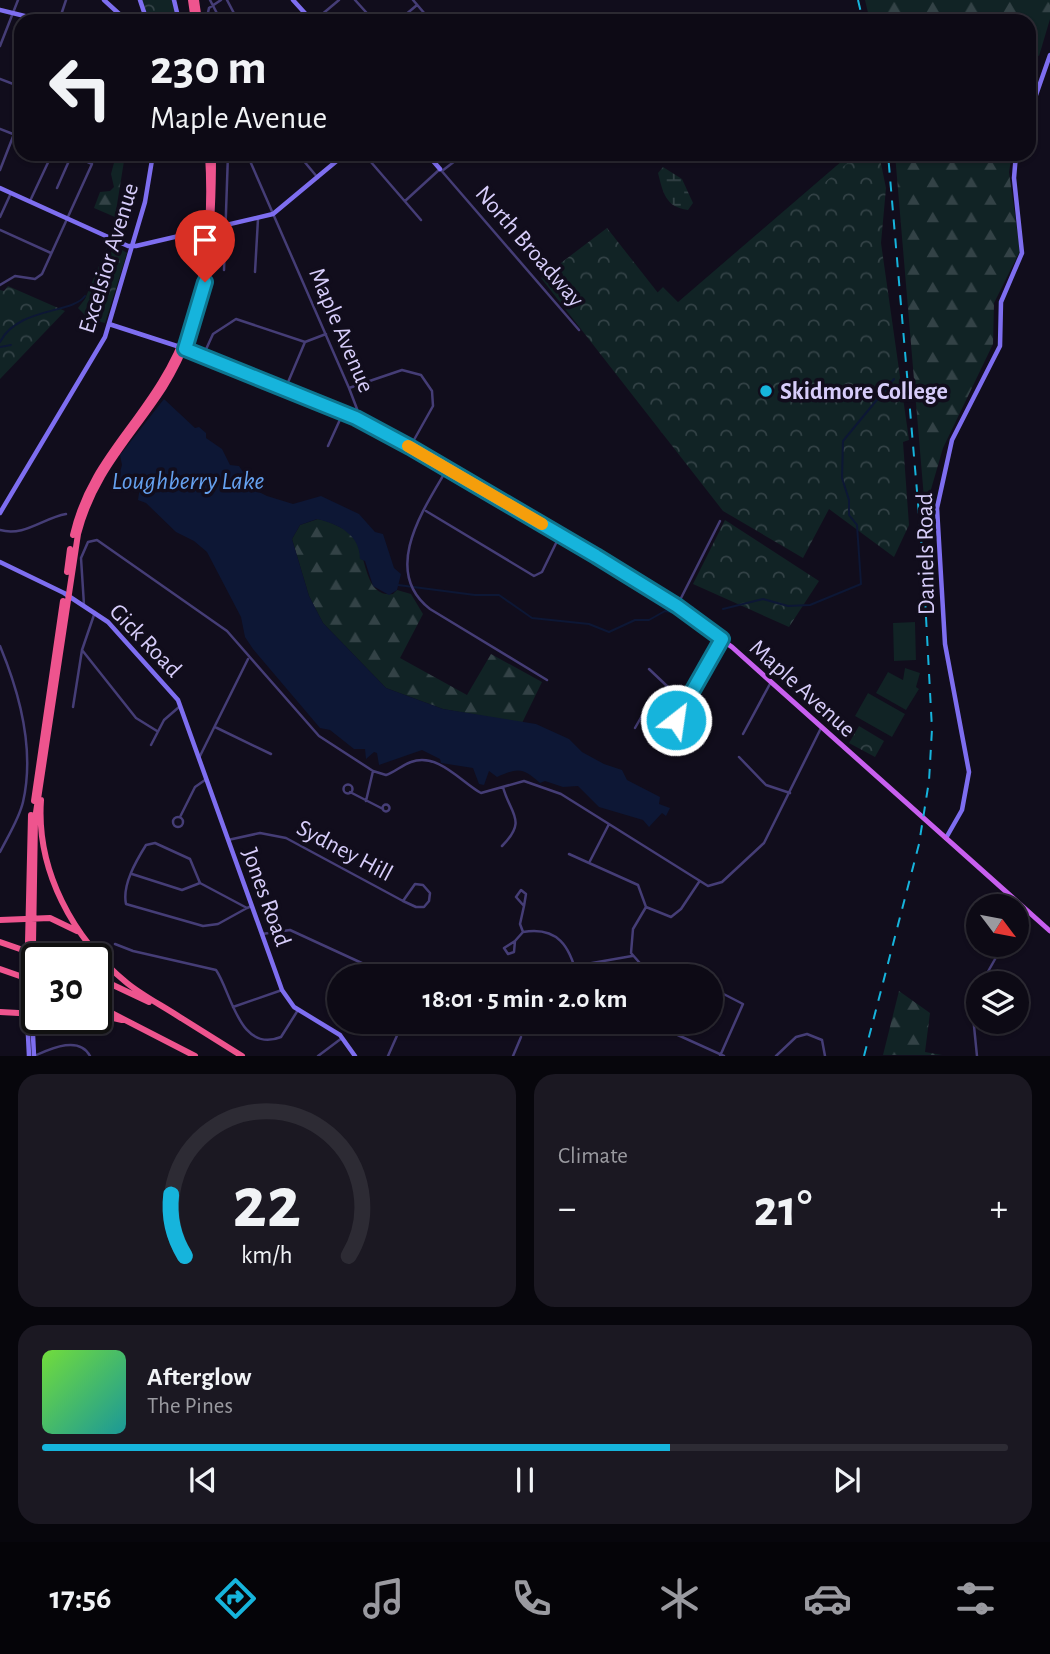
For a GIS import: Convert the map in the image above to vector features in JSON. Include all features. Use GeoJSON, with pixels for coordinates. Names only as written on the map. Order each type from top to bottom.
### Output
{"type":"FeatureCollection","features":[{"type":"Feature","properties":{"kind":"highway"},"geometry":{"type":"LineString","coordinates":[[208,161],[209,230]]}},
{"type":"Feature","properties":{"kind":"highway"},"geometry":{"type":"LineString","coordinates":[[30,943],[35,819],[44,770],[74,533],[90,484],[182,348],[196,303],[209,230],[213,161]]}},
{"type":"Feature","properties":{"kind":"highway"},"geometry":{"type":"LineString","coordinates":[[30,917],[30,824],[66,594]]}},
{"type":"Feature","properties":{"kind":"highway"},"geometry":{"type":"LineString","coordinates":[[44,770],[41,816],[47,860],[60,896],[81,934],[122,979],[242,1055]]}},
{"type":"Feature","properties":{"kind":"highway"},"geometry":{"type":"LineString","coordinates":[[4,919],[23,911],[28,898]]}},
{"type":"Feature","properties":{"kind":"highway"},"geometry":{"type":"LineString","coordinates":[[4,919],[56,919],[81,934]]}},
{"type":"Feature","properties":{"kind":"highway"},"geometry":{"type":"LineString","coordinates":[[0,942],[21,949]]}},
{"type":"Feature","properties":{"kind":"highway"},"geometry":{"type":"LineString","coordinates":[[0,969],[21,976]]}},
{"type":"Feature","properties":{"kind":"highway"},"geometry":{"type":"LineString","coordinates":[[112,985],[181,1018]]}},
{"type":"Feature","properties":{"kind":"highway"},"geometry":{"type":"LineString","coordinates":[[0,1012],[21,1013]]}},
{"type":"Feature","properties":{"kind":"highway"},"geometry":{"type":"LineString","coordinates":[[112,1013],[195,1055]]}},
{"type":"Feature","properties":{"kind":"highway"},"geometry":{"type":"LineString","coordinates":[[112,1017],[162,1036]]}},
{"type":"Feature","properties":{"kind":"main road"},"geometry":{"type":"LineString","coordinates":[[182,348],[356,418]]}},
{"type":"Feature","properties":{"kind":"main road","name":"Maple Avenue"},"geometry":{"type":"LineString","coordinates":[[356,418],[410,447],[677,606],[722,639],[1009,894]]}},
{"type":"Feature","properties":{"kind":"main road","name":"Maple Avenue"},"geometry":{"type":"LineString","coordinates":[[1029,912],[1050,931]]}},
{"type":"Feature","properties":{"kind":"street"},"geometry":{"type":"LineString","coordinates":[[0,46],[18,0]]}},
{"type":"Feature","properties":{"kind":"street"},"geometry":{"type":"LineString","coordinates":[[104,0],[119,14]]}},
{"type":"Feature","properties":{"kind":"street"},"geometry":{"type":"LineString","coordinates":[[211,2],[221,0]]}},
{"type":"Feature","properties":{"kind":"street"},"geometry":{"type":"LineString","coordinates":[[293,0],[306,14]]}},
{"type":"Feature","properties":{"kind":"street"},"geometry":{"type":"LineString","coordinates":[[322,14],[339,0]]}},
{"type":"Feature","properties":{"kind":"street"},"geometry":{"type":"LineString","coordinates":[[355,0],[368,14]]}},
{"type":"Feature","properties":{"kind":"street"},"geometry":{"type":"LineString","coordinates":[[413,0],[425,14]]}},
{"type":"Feature","properties":{"kind":"street"},"geometry":{"type":"LineString","coordinates":[[406,14],[417,5]]}},
{"type":"Feature","properties":{"kind":"street"},"geometry":{"type":"LineString","coordinates":[[0,10],[17,14]]}},
{"type":"Feature","properties":{"kind":"street"},"geometry":{"type":"LineString","coordinates":[[1036,94],[1050,55]]}},
{"type":"Feature","properties":{"kind":"street"},"geometry":{"type":"LineString","coordinates":[[0,129],[14,135],[0,170]]}},
{"type":"Feature","properties":{"kind":"street"},"geometry":{"type":"LineString","coordinates":[[30,201],[49,161]]}},
{"type":"Feature","properties":{"kind":"street"},"geometry":{"type":"LineString","coordinates":[[57,188],[69,161]]}},
{"type":"Feature","properties":{"kind":"street"},"geometry":{"type":"LineString","coordinates":[[0,285],[15,276],[35,279],[41,274],[92,164],[86,161]]}},
{"type":"Feature","properties":{"kind":"street","name":"Excelsior Avenue"},"geometry":{"type":"LineString","coordinates":[[0,513],[97,353],[109,324],[132,246],[149,184],[152,161]]}},
{"type":"Feature","properties":{"kind":"street"},"geometry":{"type":"LineString","coordinates":[[224,270],[228,161]]}},
{"type":"Feature","properties":{"kind":"street","name":"Maple Avenue"},"geometry":{"type":"LineString","coordinates":[[250,161],[349,388],[357,409],[356,418]]}},
{"type":"Feature","properties":{"kind":"street"},"geometry":{"type":"LineString","coordinates":[[304,161],[318,178]]}},
{"type":"Feature","properties":{"kind":"street"},"geometry":{"type":"LineString","coordinates":[[0,188],[132,246],[273,214],[337,161]]}},
{"type":"Feature","properties":{"kind":"street"},"geometry":{"type":"LineString","coordinates":[[370,161],[421,220]]}},
{"type":"Feature","properties":{"kind":"street","name":"North Broadway"},"geometry":{"type":"LineString","coordinates":[[433,161],[579,330]]}},
{"type":"Feature","properties":{"kind":"street"},"geometry":{"type":"LineString","coordinates":[[405,201],[454,161]]}},
{"type":"Feature","properties":{"kind":"street","name":"Daniels Road"},"geometry":{"type":"LineString","coordinates":[[946,838],[964,806],[969,772],[945,643],[937,508],[952,440],[999,350],[1001,302],[1022,253],[1014,178],[1015,161]]}},
{"type":"Feature","properties":{"kind":"street"},"geometry":{"type":"LineString","coordinates":[[0,217],[11,193]]}},
{"type":"Feature","properties":{"kind":"street"},"geometry":{"type":"LineString","coordinates":[[255,272],[258,219]]}},
{"type":"Feature","properties":{"kind":"street"},"geometry":{"type":"LineString","coordinates":[[0,230],[51,253]]}},
{"type":"Feature","properties":{"kind":"street"},"geometry":{"type":"LineString","coordinates":[[202,356],[213,334],[236,319],[305,342],[326,334]]}},
{"type":"Feature","properties":{"kind":"street"},"geometry":{"type":"LineString","coordinates":[[109,324],[182,348]]}},
{"type":"Feature","properties":{"kind":"street"},"geometry":{"type":"LineString","coordinates":[[285,389],[305,342]]}},
{"type":"Feature","properties":{"kind":"street"},"geometry":{"type":"LineString","coordinates":[[349,388],[402,370],[421,376],[432,391],[433,406],[410,447]]}},
{"type":"Feature","properties":{"kind":"street"},"geometry":{"type":"LineString","coordinates":[[328,446],[344,413]]}},
{"type":"Feature","properties":{"kind":"street"},"geometry":{"type":"LineString","coordinates":[[447,469],[407,549],[406,565],[414,588],[430,609],[547,680]]}},
{"type":"Feature","properties":{"kind":"street"},"geometry":{"type":"LineString","coordinates":[[426,511],[534,576],[542,572],[560,535]]}},
{"type":"Feature","properties":{"kind":"street"},"geometry":{"type":"LineString","coordinates":[[0,530],[18,533],[50,517],[66,514]]}},
{"type":"Feature","properties":{"kind":"street"},"geometry":{"type":"LineString","coordinates":[[677,606],[720,521]]}},
{"type":"Feature","properties":{"kind":"street"},"geometry":{"type":"LineString","coordinates":[[84,605],[81,552],[88,542],[97,540],[230,634],[248,659],[314,732],[373,771],[386,775],[413,761],[428,762],[454,773],[481,793],[529,782],[570,798],[699,883],[718,885],[761,846],[821,727]]}},
{"type":"Feature","properties":{"kind":"street","name":"Gick Road"},"geometry":{"type":"LineString","coordinates":[[0,562],[66,594],[95,612],[128,641],[181,706],[187,720]]}},
{"type":"Feature","properties":{"kind":"street"},"geometry":{"type":"LineString","coordinates":[[73,707],[82,650],[95,612]]}},
{"type":"Feature","properties":{"kind":"street"},"geometry":{"type":"LineString","coordinates":[[635,728],[647,707],[674,722],[722,639]]}},
{"type":"Feature","properties":{"kind":"street"},"geometry":{"type":"LineString","coordinates":[[0,646],[21,713],[28,765],[22,804],[0,852]]}},
{"type":"Feature","properties":{"kind":"street"},"geometry":{"type":"LineString","coordinates":[[82,650],[136,719],[157,731]]}},
{"type":"Feature","properties":{"kind":"street"},"geometry":{"type":"LineString","coordinates":[[198,757],[248,659]]}},
{"type":"Feature","properties":{"kind":"street"},"geometry":{"type":"LineString","coordinates":[[649,669],[686,704]]}},
{"type":"Feature","properties":{"kind":"street"},"geometry":{"type":"LineString","coordinates":[[743,734],[771,682]]}},
{"type":"Feature","properties":{"kind":"street"},"geometry":{"type":"LineString","coordinates":[[151,745],[157,731],[171,712],[181,706]]}},
{"type":"Feature","properties":{"kind":"street","name":"Jones Road"},"geometry":{"type":"LineString","coordinates":[[187,720],[205,780],[282,990],[299,1010],[342,1038],[355,1055]]}},
{"type":"Feature","properties":{"kind":"street"},"geometry":{"type":"LineString","coordinates":[[215,727],[271,754]]}},
{"type":"Feature","properties":{"kind":"street"},"geometry":{"type":"LineString","coordinates":[[739,757],[766,785],[790,793]]}},
{"type":"Feature","properties":{"kind":"street"},"geometry":{"type":"LineString","coordinates":[[366,801],[373,771]]}},
{"type":"Feature","properties":{"kind":"street"},"geometry":{"type":"LineString","coordinates":[[180,817],[195,787],[205,780]]}},
{"type":"Feature","properties":{"kind":"street"},"geometry":{"type":"LineString","coordinates":[[502,846],[517,821],[516,812],[506,798],[503,787]]}},
{"type":"Feature","properties":{"kind":"street"},"geometry":{"type":"LineString","coordinates":[[351,792],[383,809]]}},
{"type":"Feature","properties":{"kind":"street"},"geometry":{"type":"LineString","coordinates":[[590,861],[609,824]]}},
{"type":"Feature","properties":{"kind":"street","name":"Sydney Hill"},"geometry":{"type":"LineString","coordinates":[[228,840],[260,833],[286,838],[403,901],[420,908],[429,901],[430,893],[426,887],[415,884],[403,901]]}},
{"type":"Feature","properties":{"kind":"street"},"geometry":{"type":"LineString","coordinates":[[155,843],[190,859],[200,883],[250,907],[238,916],[210,926],[130,906],[126,904],[124,894],[146,845],[155,843]]}},
{"type":"Feature","properties":{"kind":"street"},"geometry":{"type":"LineString","coordinates":[[569,854],[590,861],[638,886],[646,907],[671,917],[681,909],[699,883]]}},
{"type":"Feature","properties":{"kind":"street"},"geometry":{"type":"LineString","coordinates":[[132,874],[182,890],[200,883]]}},
{"type":"Feature","properties":{"kind":"street"},"geometry":{"type":"LineString","coordinates":[[523,932],[520,923],[524,906]]}},
{"type":"Feature","properties":{"kind":"street"},"geometry":{"type":"LineString","coordinates":[[640,964],[632,956],[631,936],[646,907]]}},
{"type":"Feature","properties":{"kind":"street"},"geometry":{"type":"LineString","coordinates":[[262,934],[277,929],[290,930],[364,964]]}},
{"type":"Feature","properties":{"kind":"street"},"geometry":{"type":"LineString","coordinates":[[515,941],[523,932],[543,931],[557,936],[569,948],[574,964]]}},
{"type":"Feature","properties":{"kind":"street"},"geometry":{"type":"LineString","coordinates":[[115,944],[133,951],[211,967],[220,975],[232,1008],[242,1025],[258,1035],[275,1039],[285,1031],[299,1010]]}},
{"type":"Feature","properties":{"kind":"street"},"geometry":{"type":"LineString","coordinates":[[586,964],[632,956]]}},
{"type":"Feature","properties":{"kind":"street"},"geometry":{"type":"LineString","coordinates":[[232,1008],[282,990]]}},
{"type":"Feature","properties":{"kind":"street"},"geometry":{"type":"LineString","coordinates":[[676,1034],[722,1055],[742,1003],[723,994]]}},
{"type":"Feature","properties":{"kind":"street"},"geometry":{"type":"LineString","coordinates":[[32,1034],[31,1055],[70,1045],[81,1045],[90,1055]]}},
{"type":"Feature","properties":{"kind":"street"},"geometry":{"type":"LineString","coordinates":[[388,1055],[398,1034]]}},
{"type":"Feature","properties":{"kind":"street"},"geometry":{"type":"LineString","coordinates":[[776,1055],[796,1037],[807,1034],[821,1041],[825,1055]]}},
{"type":"Feature","properties":{"kind":"street"},"geometry":{"type":"LineString","coordinates":[[975,1034],[977,1055]]}},
{"type":"Feature","properties":{"kind":"street"},"geometry":{"type":"LineString","coordinates":[[513,1055],[521,1037]]}},
{"type":"Feature","properties":{"kind":"street"},"geometry":{"type":"LineString","coordinates":[[318,1055],[342,1038]]}},
{"type":"Feature","properties":{"kind":"green space"},"geometry":{"type":"Polygon","coordinates":[[[142,0],[172,0],[175,14],[147,14],[142,0]]]}},
{"type":"Feature","properties":{"kind":"green space"},"geometry":{"type":"Polygon","coordinates":[[[865,0],[1050,0],[1050,19],[1039,56],[1036,55],[1036,14],[868,14],[865,0]]]}},
{"type":"Feature","properties":{"kind":"green space"},"geometry":{"type":"Polygon","coordinates":[[[114,161],[124,161],[115,217],[94,208],[100,192],[110,191],[114,187],[111,174],[114,161]]]}},
{"type":"Feature","properties":{"kind":"green space"},"geometry":{"type":"Polygon","coordinates":[[[842,161],[854,161],[672,314],[655,295],[663,287],[678,302],[842,161]]]}},
{"type":"Feature","properties":{"kind":"green space","name":"Skidmore College"},"geometry":{"type":"Polygon","coordinates":[[[850,161],[880,161],[886,188],[881,243],[909,440],[903,442],[909,525],[894,557],[829,509],[803,558],[723,511],[541,278],[607,228],[673,312],[850,161]]]}},
{"type":"Feature","properties":{"kind":"green space"},"geometry":{"type":"Polygon","coordinates":[[[896,161],[1011,161],[1009,172],[1020,251],[994,303],[993,344],[943,448],[925,510],[896,161]]]}},
{"type":"Feature","properties":{"kind":"green space"},"geometry":{"type":"Polygon","coordinates":[[[663,167],[682,179],[693,203],[688,210],[674,206],[666,198],[658,173],[663,167]]]}},
{"type":"Feature","properties":{"kind":"green space"},"geometry":{"type":"Polygon","coordinates":[[[109,242],[104,256],[109,258],[114,245],[127,253],[105,323],[89,319],[78,308],[85,299],[109,242]]]}},
{"type":"Feature","properties":{"kind":"green space"},"geometry":{"type":"Polygon","coordinates":[[[8,286],[65,311],[0,379],[0,290],[4,291],[8,286]]]}},
{"type":"Feature","properties":{"kind":"green space"},"geometry":{"type":"Polygon","coordinates":[[[318,519],[336,525],[352,535],[376,589],[383,593],[393,594],[397,590],[411,594],[423,614],[400,658],[467,695],[491,654],[542,682],[522,723],[443,709],[386,688],[323,623],[309,596],[292,539],[300,525],[318,519]]]}},
{"type":"Feature","properties":{"kind":"green space"},"geometry":{"type":"Polygon","coordinates":[[[725,520],[819,581],[789,627],[693,584],[725,520]]]}},
{"type":"Feature","properties":{"kind":"green space"},"geometry":{"type":"Polygon","coordinates":[[[915,622],[916,660],[894,661],[893,623],[915,622]]]}},
{"type":"Feature","properties":{"kind":"green space"},"geometry":{"type":"Polygon","coordinates":[[[905,668],[920,673],[916,687],[919,689],[906,710],[876,693],[888,672],[903,680],[905,668]]]}},
{"type":"Feature","properties":{"kind":"green space"},"geometry":{"type":"Polygon","coordinates":[[[868,693],[905,714],[892,737],[855,716],[868,693]]]}},
{"type":"Feature","properties":{"kind":"green space"},"geometry":{"type":"Polygon","coordinates":[[[859,726],[884,741],[875,757],[849,743],[859,726]]]}},
{"type":"Feature","properties":{"kind":"green space"},"geometry":{"type":"Polygon","coordinates":[[[899,991],[930,1013],[925,1052],[942,1055],[883,1055],[899,991]]]}},
{"type":"Feature","properties":{"kind":"water","name":"Loughberry Lake"},"geometry":{"type":"Polygon","coordinates":[[[164,399],[195,428],[199,427],[206,433],[206,438],[222,449],[230,465],[239,466],[255,490],[293,504],[321,496],[359,514],[375,532],[383,534],[394,568],[401,574],[397,590],[389,595],[373,586],[365,561],[360,559],[356,543],[347,532],[317,519],[300,525],[292,539],[309,596],[323,623],[386,688],[443,709],[536,724],[569,739],[582,752],[622,770],[627,780],[660,797],[659,804],[670,808],[666,816],[662,813],[649,827],[643,820],[599,807],[578,786],[563,787],[545,781],[540,783],[520,771],[497,777],[489,771],[484,785],[479,784],[473,768],[441,763],[440,759],[422,750],[379,765],[377,753],[374,752],[366,759],[365,749],[354,749],[330,730],[320,728],[245,637],[241,617],[207,552],[194,541],[176,532],[146,503],[138,500],[140,487],[118,479],[122,465],[120,455],[164,399]]]}},
{"type":"Feature","properties":{"kind":"waterway"},"geometry":{"type":"LineString","coordinates":[[0,342],[8,331],[19,323],[69,306],[85,296]]}},
{"type":"Feature","properties":{"kind":"waterway"},"geometry":{"type":"LineString","coordinates":[[0,347],[11,345]]}},
{"type":"Feature","properties":{"kind":"waterway"},"geometry":{"type":"LineString","coordinates":[[723,609],[763,599],[788,606],[810,605],[861,584],[857,525],[849,515],[849,500],[842,478],[843,441],[894,379]]}},
{"type":"Feature","properties":{"kind":"waterway"},"geometry":{"type":"LineString","coordinates":[[398,585],[475,595],[499,595],[532,618],[589,624],[609,632],[635,620],[649,620],[665,611],[677,613]]}},
{"type":"Feature","properties":{"kind":"waterway"},"geometry":{"type":"LineString","coordinates":[[682,611],[693,607]]}},
{"type":"Feature","properties":{"kind":"railway"},"geometry":{"type":"LineString","coordinates":[[858,0],[861,14]]}},
{"type":"Feature","properties":{"kind":"railway"},"geometry":{"type":"LineString","coordinates":[[864,1056],[919,844],[929,781],[932,729],[923,561],[889,161]]}},
{"type":"Feature","properties":{"kind":"slow traffic"},"geometry":{"type":"LineString","coordinates":[[408,446],[542,524]]}},
{"type":"Feature","properties":{"kind":"place","name":"Skidmore College"},"geometry":{"type":"Point","coordinates":[766,391]}},
{"type":"Feature","properties":{"kind":"route"},"geometry":{"type":"LineString","coordinates":[[205,282],[202,301],[185,349],[356,418],[410,447],[596,556],[677,606],[722,639],[676,720]]}}]}
